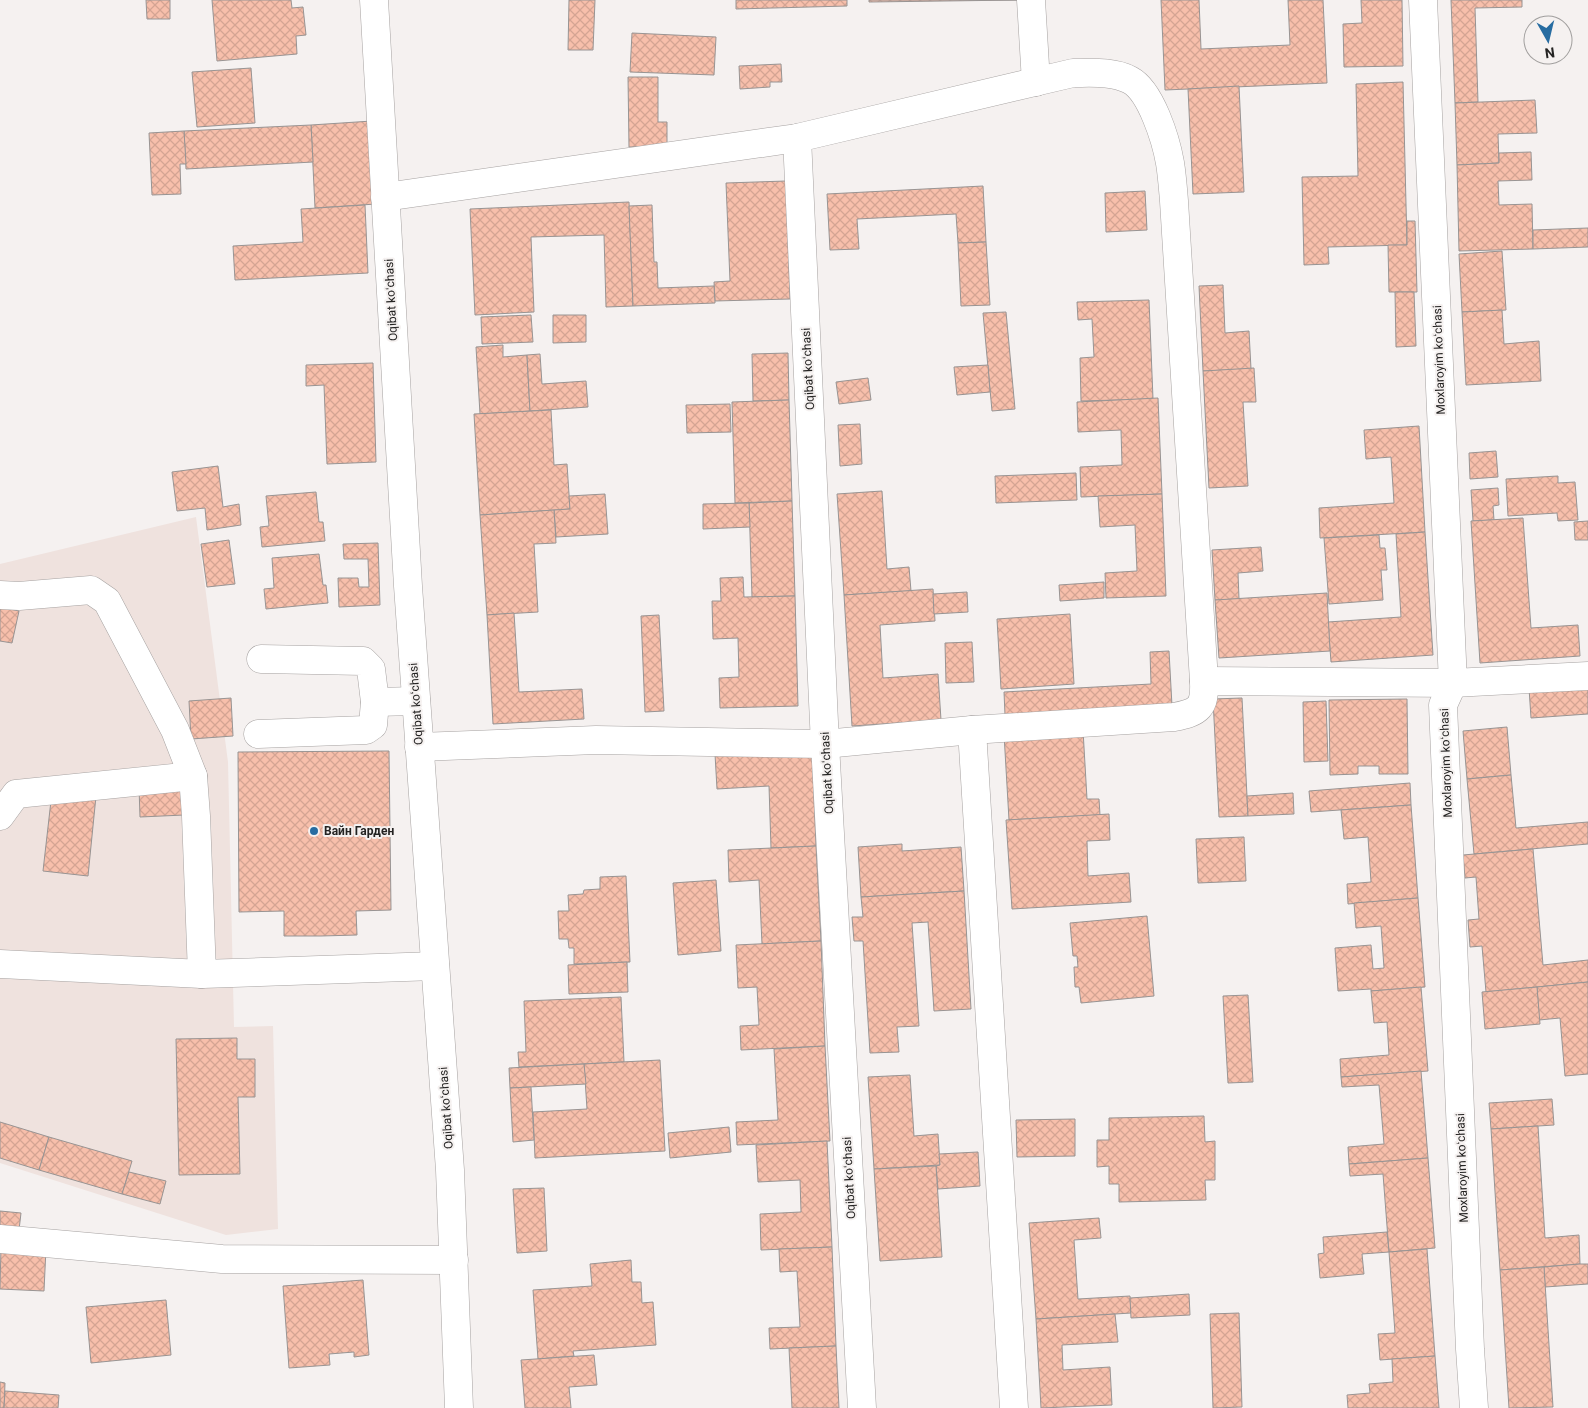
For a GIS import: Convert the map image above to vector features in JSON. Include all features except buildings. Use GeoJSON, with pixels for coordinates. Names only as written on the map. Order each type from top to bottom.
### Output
{"type":"FeatureCollection","features":[{"type":"Feature","properties":{"kind":"street","name":"Oqibat koʻchasi"},"geometry":{"type":"LineString","coordinates":[[374,0],[416,702],[450,1170],[459,1408]]}},
{"type":"Feature","properties":{"kind":"street"},"geometry":{"type":"LineString","coordinates":[[1032,0],[1036,82]]}},
{"type":"Feature","properties":{"kind":"street","name":"Moxlaroyim koʻchasi"},"geometry":{"type":"LineString","coordinates":[[1423,0],[1453,683],[1443,705],[1474,1408]]}},
{"type":"Feature","properties":{"kind":"street"},"geometry":{"type":"LineString","coordinates":[[385,197],[797,138],[1073,73],[1111,74],[1130,80],[1141,90],[1151,105],[1170,163],[1204,682],[1203,702],[1198,709],[1190,714],[1174,717],[972,730],[825,744],[596,740],[419,747]]}},
{"type":"Feature","properties":{"kind":"street","name":"Oqibat koʻchasi"},"geometry":{"type":"LineString","coordinates":[[797,138],[825,744],[862,1408]]}},
{"type":"Feature","properties":{"kind":"street"},"geometry":{"type":"LineString","coordinates":[[0,595],[19,596],[91,590],[108,600],[176,730],[193,776],[202,974]]}},
{"type":"Feature","properties":{"kind":"street"},"geometry":{"type":"LineString","coordinates":[[258,734],[366,730],[373,725],[375,702],[371,669],[363,661],[261,659]]}},
{"type":"Feature","properties":{"kind":"street"},"geometry":{"type":"LineString","coordinates":[[1204,682],[1453,683],[1588,676]]}},
{"type":"Feature","properties":{"kind":"street"},"geometry":{"type":"LineString","coordinates":[[375,702],[416,702]]}},
{"type":"Feature","properties":{"kind":"street"},"geometry":{"type":"LineString","coordinates":[[972,730],[1014,1408]]}},
{"type":"Feature","properties":{"kind":"street"},"geometry":{"type":"LineString","coordinates":[[0,816],[16,794],[193,776]]}},
{"type":"Feature","properties":{"kind":"street"},"geometry":{"type":"LineString","coordinates":[[0,964],[202,974],[435,966]]}},
{"type":"Feature","properties":{"kind":"street"},"geometry":{"type":"LineString","coordinates":[[0,1239],[222,1259],[454,1260]]}},
{"type":"Feature","properties":{"kind":"shaded area"},"geometry":{"type":"Polygon","coordinates":[[[196,517],[228,762],[234,1027],[273,1026],[278,1229],[226,1235],[0,1163],[0,564],[196,517]]]}},
{"type":"Feature","properties":{"kind":"place","name":"Вайн Гарден"},"geometry":{"type":"Point","coordinates":[314,831]}}]}
